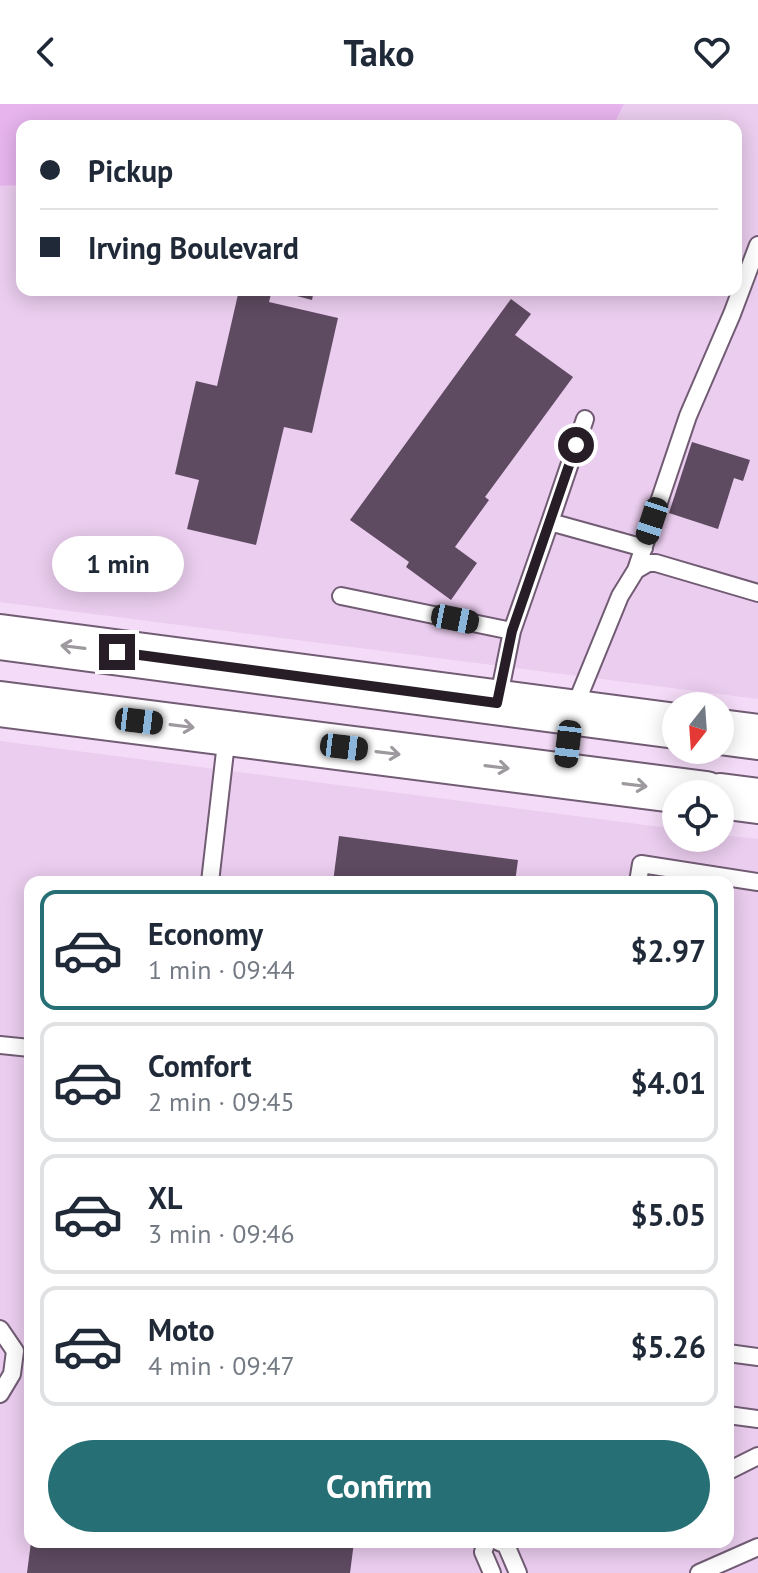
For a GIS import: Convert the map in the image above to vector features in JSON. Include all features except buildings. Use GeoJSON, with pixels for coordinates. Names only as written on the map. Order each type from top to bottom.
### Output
{"type":"FeatureCollection","features":[{"type":"Feature","properties":{"kind":"main road"},"geometry":{"type":"LineString","coordinates":[[0,637],[662,724]]}},
{"type":"Feature","properties":{"kind":"main road"},"geometry":{"type":"LineString","coordinates":[[227,732],[234,668]]}},
{"type":"Feature","properties":{"kind":"main road"},"geometry":{"type":"LineString","coordinates":[[0,704],[662,788]]}},
{"type":"Feature","properties":{"kind":"main road"},"geometry":{"type":"LineString","coordinates":[[564,775],[572,713]]}},
{"type":"Feature","properties":{"kind":"main road"},"geometry":{"type":"LineString","coordinates":[[734,734],[758,737]]}},
{"type":"Feature","properties":{"kind":"main road"},"geometry":{"type":"LineString","coordinates":[[734,798],[758,801]]}},
{"type":"Feature","properties":{"kind":"lane"},"geometry":{"type":"LineString","coordinates":[[742,287],[758,245]]}},
{"type":"Feature","properties":{"kind":"lane"},"geometry":{"type":"LineString","coordinates":[[572,713],[620,596],[636,570],[688,416],[739,296]]}},
{"type":"Feature","properties":{"kind":"lane"},"geometry":{"type":"LineString","coordinates":[[497,703],[512,631],[585,419]]}},
{"type":"Feature","properties":{"kind":"lane"},"geometry":{"type":"LineString","coordinates":[[550,522],[644,548]]}},
{"type":"Feature","properties":{"kind":"lane"},"geometry":{"type":"LineString","coordinates":[[636,570],[648,563],[656,563],[758,593]]}},
{"type":"Feature","properties":{"kind":"lane"},"geometry":{"type":"LineString","coordinates":[[341,596],[512,631]]}},
{"type":"Feature","properties":{"kind":"lane"},"geometry":{"type":"LineString","coordinates":[[211,876],[227,732]]}},
{"type":"Feature","properties":{"kind":"lane"},"geometry":{"type":"LineString","coordinates":[[639,876],[641,864],[719,876]]}},
{"type":"Feature","properties":{"kind":"lane"},"geometry":{"type":"LineString","coordinates":[[734,878],[758,882]]}},
{"type":"Feature","properties":{"kind":"lane"},"geometry":{"type":"LineString","coordinates":[[0,1045],[24,1047]]}},
{"type":"Feature","properties":{"kind":"lane"},"geometry":{"type":"LineString","coordinates":[[0,1329],[15,1351],[12,1374],[0,1394]]}},
{"type":"Feature","properties":{"kind":"lane"},"geometry":{"type":"LineString","coordinates":[[734,1354],[758,1357]]}},
{"type":"Feature","properties":{"kind":"lane"},"geometry":{"type":"LineString","coordinates":[[734,1416],[758,1419]]}},
{"type":"Feature","properties":{"kind":"lane"},"geometry":{"type":"LineString","coordinates":[[734,1468],[758,1456]]}},
{"type":"Feature","properties":{"kind":"lane"},"geometry":{"type":"LineString","coordinates":[[699,1573],[758,1547]]}},
{"type":"Feature","properties":{"kind":"lane"},"geometry":{"type":"LineString","coordinates":[[485,1548],[483,1552],[492,1573]]}},
{"type":"Feature","properties":{"kind":"lane"},"geometry":{"type":"LineString","coordinates":[[507,1548],[518,1573]]}},
{"type":"Feature","properties":{"kind":"shaded area"},"geometry":{"type":"Polygon","coordinates":[[[0,104],[624,104],[616,120],[16,120],[16,185],[0,186],[0,104]]]}},
{"type":"Feature","properties":{"kind":"shaded area"},"geometry":{"type":"Polygon","coordinates":[[[624,104],[758,104],[758,699],[734,696],[734,692],[703,692],[0,602],[0,186],[16,185],[16,296],[742,296],[742,120],[616,120],[624,104]]]}},
{"type":"Feature","properties":{"kind":"shaded area"},"geometry":{"type":"Polygon","coordinates":[[[0,741],[662,827],[662,852],[734,852],[734,836],[758,839],[758,1573],[0,1573],[0,741]]]}},
{"type":"Feature","properties":{"kind":"route"},"geometry":{"type":"LineString","coordinates":[[117,652],[497,703],[512,631],[576,445]]}}]}
